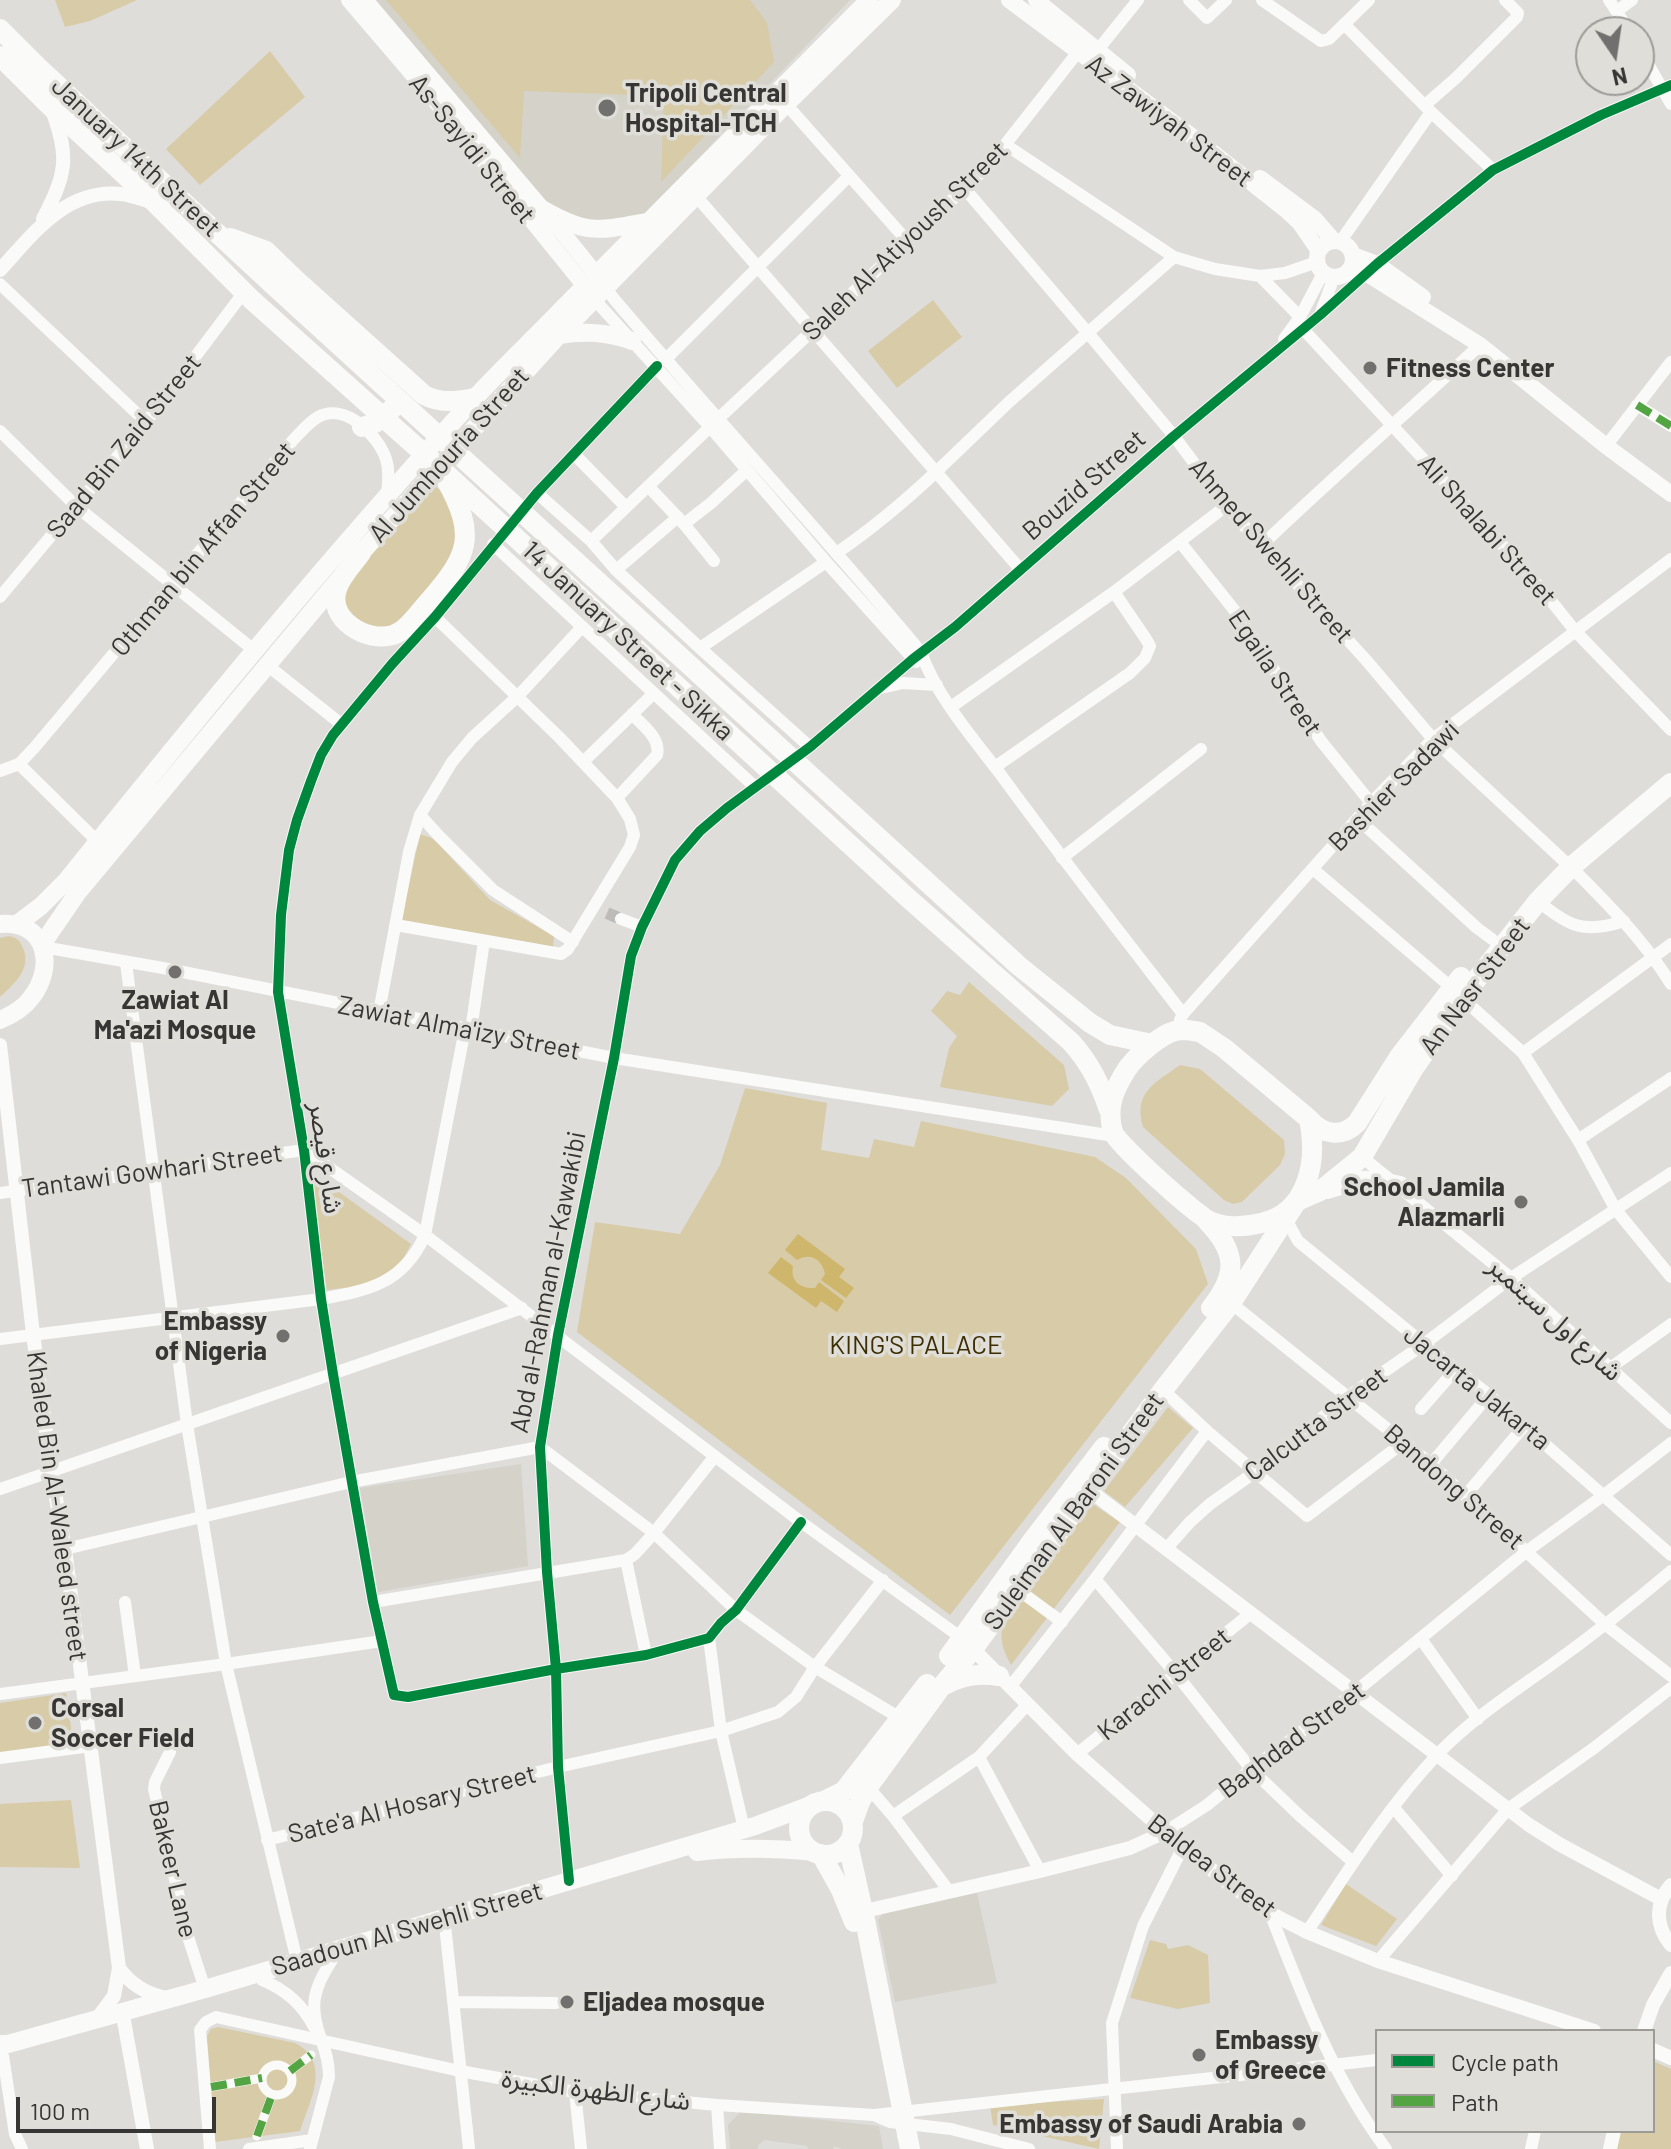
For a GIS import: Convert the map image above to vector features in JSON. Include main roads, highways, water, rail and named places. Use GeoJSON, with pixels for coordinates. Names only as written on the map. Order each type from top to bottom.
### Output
{"type":"FeatureCollection","features":[{"type":"Feature","properties":{"kind":"highway","name":"January 14th Street"},"geometry":{"type":"LineString","coordinates":[[0,29],[272,284]]}},
{"type":"Feature","properties":{"kind":"highway","name":"January 14th Street"},"geometry":{"type":"LineString","coordinates":[[0,56],[248,296]]}},
{"type":"Feature","properties":{"kind":"highway"},"geometry":{"type":"LineString","coordinates":[[219,233],[266,251],[424,395],[446,402],[475,398]]}},
{"type":"Feature","properties":{"kind":"highway","name":"14 January Street - Sikka"},"geometry":{"type":"LineString","coordinates":[[272,284],[1019,966],[1090,1023],[1110,1035],[1152,1044]]}},
{"type":"Feature","properties":{"kind":"highway","name":"14 January Street - Sikka"},"geometry":{"type":"LineString","coordinates":[[248,296],[908,898],[1071,1042],[1099,1080],[1109,1110]]}},
{"type":"Feature","properties":{"kind":"highway"},"geometry":{"type":"LineString","coordinates":[[362,427],[387,415],[403,393],[406,379]]}},
{"type":"Feature","properties":{"kind":"highway"},"geometry":{"type":"LineString","coordinates":[[361,553],[336,591],[340,612],[346,622],[371,637],[397,633],[408,625],[446,581],[462,555],[465,527],[461,511],[441,469]]}},
{"type":"Feature","properties":{"kind":"highway","name":"An Nasr Street"},"geometry":{"type":"LineString","coordinates":[[1351,1129],[1399,1057],[1538,901],[1567,864],[1671,770]]}},
{"type":"Feature","properties":{"kind":"highway","name":"An Nasr Street"},"geometry":{"type":"LineString","coordinates":[[1297,1201],[1320,1191],[1359,1156],[1492,939],[1529,895],[1671,783]]}},
{"type":"Feature","properties":{"kind":"highway"},"geometry":{"type":"LineString","coordinates":[[1309,1119],[1313,1149],[1310,1172],[1297,1201],[1273,1221],[1250,1226],[1222,1226],[1207,1221],[1114,1136],[1109,1110],[1117,1085],[1131,1063],[1179,1022],[1187,1030],[1200,1032],[1213,1041],[1309,1119],[1315,1125],[1328,1132],[1344,1152],[1359,1156],[1364,1145],[1355,1142],[1350,1134],[1351,1129]]}},
{"type":"Feature","properties":{"kind":"highway"},"geometry":{"type":"LineString","coordinates":[[1328,1132],[1344,1133],[1351,1129]]}},
{"type":"Feature","properties":{"kind":"highway"},"geometry":{"type":"LineString","coordinates":[[1320,1191],[1349,1182],[1374,1179],[1400,1186]]}},
{"type":"Feature","properties":{"kind":"highway","name":"Suleiman Al Baroni Street"},"geometry":{"type":"LineString","coordinates":[[818,1803],[844,1791],[900,1718],[1017,1589],[1231,1303],[1297,1201]]}},
{"type":"Feature","properties":{"kind":"highway","name":"Suleiman Al Baroni Street"},"geometry":{"type":"LineString","coordinates":[[853,1821],[868,1787],[941,1687],[1032,1541],[1221,1295],[1228,1281],[1231,1256],[1219,1234],[1207,1221]]}},
{"type":"Feature","properties":{"kind":"highway"},"geometry":{"type":"LineString","coordinates":[[941,1687],[968,1675],[1004,1682]]}},
{"type":"Feature","properties":{"kind":"highway"},"geometry":{"type":"LineString","coordinates":[[857,1912],[818,1853],[807,1847],[802,1839],[800,1821],[804,1812],[818,1803],[839,1804],[853,1821],[854,1829],[848,1844],[895,2149]]}},
{"type":"Feature","properties":{"kind":"highway"},"geometry":{"type":"LineString","coordinates":[[818,1853],[836,1853],[848,1844]]}},
{"type":"Feature","properties":{"kind":"highway"},"geometry":{"type":"LineString","coordinates":[[892,2117],[910,2149]]}},
{"type":"Feature","properties":{"kind":"main road","name":"As-Sayidi Street"},"geometry":{"type":"LineString","coordinates":[[349,0],[595,287]]}},
{"type":"Feature","properties":{"kind":"main road","name":"As-Sayidi Street"},"geometry":{"type":"LineString","coordinates":[[365,0],[542,209],[595,287]]}},
{"type":"Feature","properties":{"kind":"main road","name":"Al Jumhouria Street"},"geometry":{"type":"LineString","coordinates":[[8,924],[41,906],[67,880],[261,658],[559,335],[647,222],[869,0]]}},
{"type":"Feature","properties":{"kind":"main road","name":"Al Jumhouria Street"},"geometry":{"type":"LineString","coordinates":[[43,945],[78,892],[387,497],[475,398],[696,196],[892,0]]}},
{"type":"Feature","properties":{"kind":"main road","name":"Az Zawiyah Street"},"geometry":{"type":"LineString","coordinates":[[1009,0],[1287,211],[1299,222],[1324,266]]}},
{"type":"Feature","properties":{"kind":"main road"},"geometry":{"type":"LineString","coordinates":[[1036,0],[1233,158],[1315,219],[1337,241],[1349,246],[1362,264],[1445,314],[1466,335],[1671,494]]}},
{"type":"Feature","properties":{"kind":"main road"},"geometry":{"type":"LineString","coordinates":[[542,209],[566,223],[587,230],[647,222]]}},
{"type":"Feature","properties":{"kind":"main road"},"geometry":{"type":"LineString","coordinates":[[1337,241],[1323,246],[1324,266],[1346,274],[1362,264]]}},
{"type":"Feature","properties":{"kind":"main road"},"geometry":{"type":"LineString","coordinates":[[559,335],[598,332],[632,341]]}},
{"type":"Feature","properties":{"kind":"main road"},"geometry":{"type":"LineString","coordinates":[[0,1020],[22,1008],[33,996],[44,968],[43,945],[29,929],[8,924]]}},
{"type":"Feature","properties":{"kind":"main road","name":"Saadoun Al Swehli Street"},"geometry":{"type":"LineString","coordinates":[[1,2053],[8,2044],[750,1828],[818,1803]]}},
{"type":"Feature","properties":{"kind":"main road"},"geometry":{"type":"LineString","coordinates":[[750,1828],[774,1825],[783,1831],[782,1843],[766,1848]]}},
{"type":"Feature","properties":{"kind":"main road","name":"Saadoun Al Swehli Street"},"geometry":{"type":"LineString","coordinates":[[1,2053],[124,2021],[693,1852],[766,1848],[818,1853]]}},
{"type":"Feature","properties":{"kind":"tunnel"},"geometry":{"type":"LineString","coordinates":[[607,913],[621,919]]}},
{"type":"Feature","properties":{"kind":"place","name":"Tripoli Central Hospital-TCH"},"geometry":{"type":"Point","coordinates":[607,108]}},
{"type":"Feature","properties":{"kind":"place","name":"Fitness Center"},"geometry":{"type":"Point","coordinates":[1370,368]}},
{"type":"Feature","properties":{"kind":"place","name":"Zawiat Al Ma'azi Mosque"},"geometry":{"type":"Point","coordinates":[175,972]}},
{"type":"Feature","properties":{"kind":"place","name":"School Jamila Alazmarli"},"geometry":{"type":"Point","coordinates":[1521,1202]}},
{"type":"Feature","properties":{"kind":"place","name":"Embassy of Nigeria"},"geometry":{"type":"Point","coordinates":[283,1336]}},
{"type":"Feature","properties":{"kind":"place","name":"Corsal Soccer Field"},"geometry":{"type":"Point","coordinates":[35,1723]}},
{"type":"Feature","properties":{"kind":"place","name":"Eljadea mosque"},"geometry":{"type":"Point","coordinates":[567,2002]}},
{"type":"Feature","properties":{"kind":"place","name":"Embassy of Greece"},"geometry":{"type":"Point","coordinates":[1199,2055]}},
{"type":"Feature","properties":{"kind":"place","name":"Embassy of Saudi Arabia"},"geometry":{"type":"Point","coordinates":[1299,2124]}},
{"type":"Feature","properties":{"kind":"park label","name":"KING'S PALACE"},"geometry":{"type":"Point","coordinates":[916,1345]}}]}
